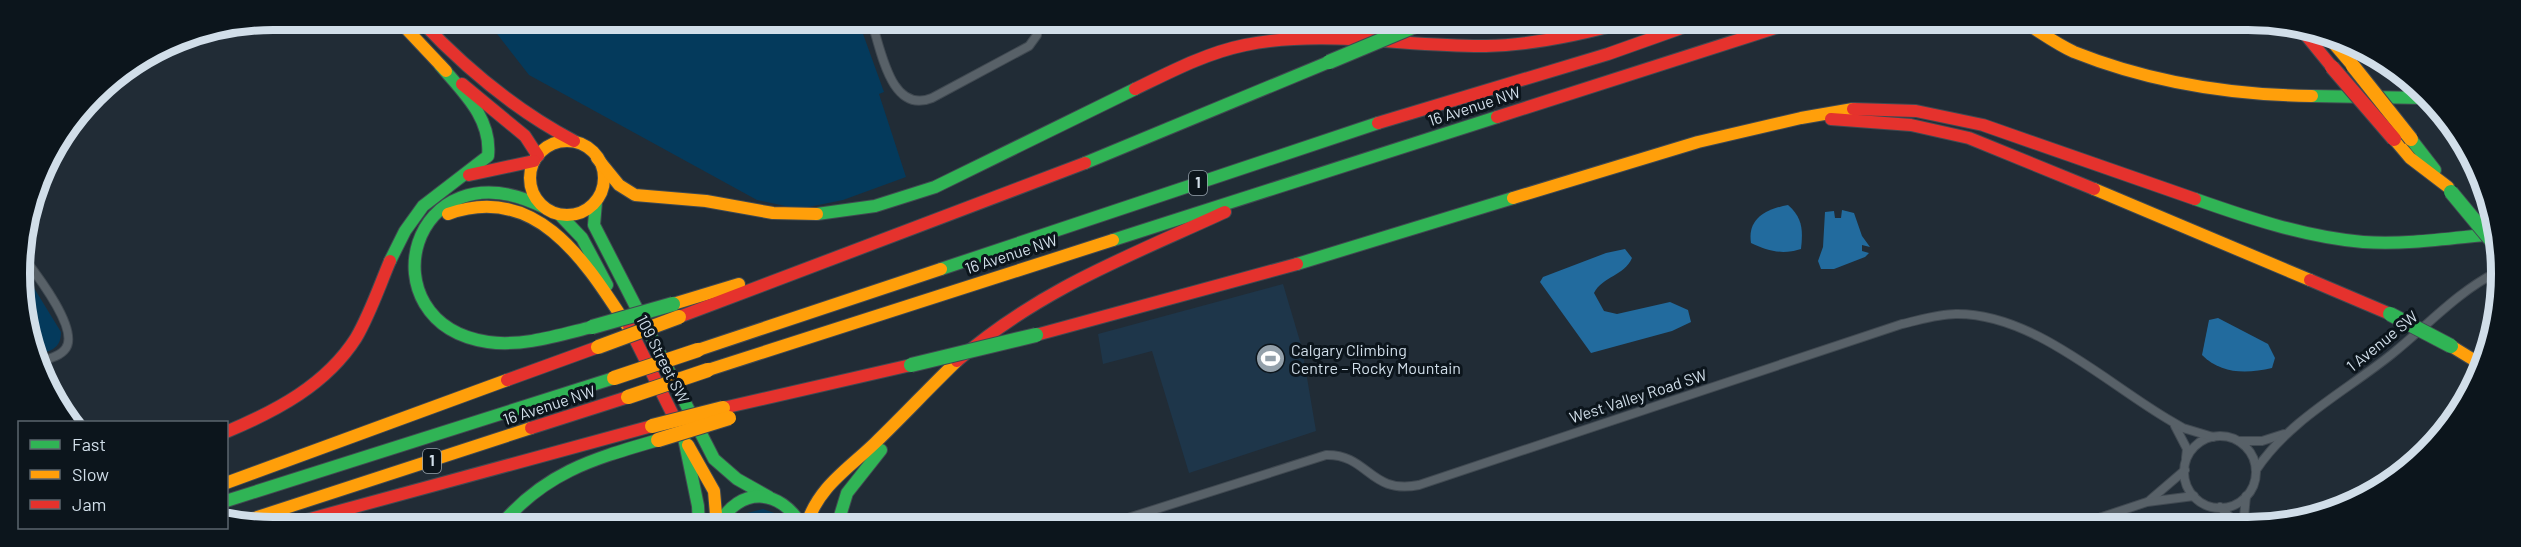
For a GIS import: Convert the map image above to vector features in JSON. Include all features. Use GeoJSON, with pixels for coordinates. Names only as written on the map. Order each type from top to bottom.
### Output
{"type":"FeatureCollection","features":[{"type":"Feature","properties":{"kind":"main road"},"geometry":{"type":"LineString","coordinates":[[228,431],[283,407],[308,392],[332,368],[366,319],[399,239],[423,205],[488,156],[491,144],[489,133],[479,114],[440,65],[407,30]]}},
{"type":"Feature","properties":{"kind":"main road"},"geometry":{"type":"LineString","coordinates":[[429,30],[446,49],[489,87],[534,119],[580,144],[597,158],[618,184],[638,195],[699,200],[773,213],[838,213],[906,198],[935,187],[1151,81],[1208,56],[1245,45],[1304,39],[1488,46],[1561,37],[1591,30]]}},
{"type":"Feature","properties":{"kind":"main road"},"geometry":{"type":"LineString","coordinates":[[228,482],[1026,188],[1405,30]]}},
{"type":"Feature","properties":{"kind":"main road","name":"16 Avenue NW"},"geometry":{"type":"LineString","coordinates":[[228,500],[614,378],[1430,106],[1608,54],[1676,30]]}},
{"type":"Feature","properties":{"kind":"main road","name":"16 Avenue NW"},"geometry":{"type":"LineString","coordinates":[[260,516],[1769,30]]}},
{"type":"Feature","properties":{"kind":"main road"},"geometry":{"type":"LineString","coordinates":[[2037,30],[2072,51],[2154,78],[2256,95],[2417,98]]}},
{"type":"Feature","properties":{"kind":"main road"},"geometry":{"type":"LineString","coordinates":[[2308,37],[2410,158],[2450,189]]}},
{"type":"Feature","properties":{"kind":"main road"},"geometry":{"type":"LineString","coordinates":[[2337,47],[2488,236]]}},
{"type":"Feature","properties":{"kind":"main road"},"geometry":{"type":"LineString","coordinates":[[440,65],[518,129],[536,158]]}},
{"type":"Feature","properties":{"kind":"main road"},"geometry":{"type":"LineString","coordinates":[[317,517],[652,426],[726,413],[1036,335],[1302,262],[1698,142],[1801,117],[1850,109],[1916,111],[1983,125],[2247,217],[2306,233],[2363,242],[2417,242],[2488,235]]}},
{"type":"Feature","properties":{"kind":"main road"},"geometry":{"type":"LineString","coordinates":[[1801,117],[1882,121],[1949,131],[2080,182],[2390,314],[2475,360]]}},
{"type":"Feature","properties":{"kind":"main road"},"geometry":{"type":"LineString","coordinates":[[543,207],[530,185],[536,158],[544,149],[562,142],[580,144]]}},
{"type":"Feature","properties":{"kind":"main road"},"geometry":{"type":"LineString","coordinates":[[460,177],[536,158]]}},
{"type":"Feature","properties":{"kind":"main road"},"geometry":{"type":"LineString","coordinates":[[597,158],[604,175],[600,194],[596,202],[580,213],[560,215],[505,192],[484,192],[437,213],[418,239],[415,268],[417,287],[430,312],[454,333],[489,342],[540,339],[592,327],[824,262]]}},
{"type":"Feature","properties":{"kind":"main road"},"geometry":{"type":"LineString","coordinates":[[808,517],[825,484],[862,456],[947,372],[1012,317],[1081,278],[1271,189]]}},
{"type":"Feature","properties":{"kind":"main road","name":"109 Street SW"},"geometry":{"type":"LineString","coordinates":[[596,202],[594,225],[714,459],[737,479],[790,508],[796,517]]}},
{"type":"Feature","properties":{"kind":"main road"},"geometry":{"type":"LineString","coordinates":[[427,225],[453,212],[481,205],[508,209],[540,222],[565,241],[630,330]]}},
{"type":"Feature","properties":{"kind":"main road","name":"109 Street SW"},"geometry":{"type":"LineString","coordinates":[[560,215],[574,225],[584,239],[684,438],[714,486],[718,501],[717,517]]}},
{"type":"Feature","properties":{"kind":"main road"},"geometry":{"type":"LineString","coordinates":[[507,517],[523,498],[551,476],[591,460],[658,440],[726,413]]}},
{"type":"Feature","properties":{"kind":"main road"},"geometry":{"type":"LineString","coordinates":[[838,517],[839,509],[852,482],[881,451],[905,414]]}},
{"type":"Feature","properties":{"kind":"main road"},"geometry":{"type":"LineString","coordinates":[[684,438],[699,517]]}},
{"type":"Feature","properties":{"kind":"main road"},"geometry":{"type":"LineString","coordinates":[[722,517],[737,502],[753,496],[769,497]]}},
{"type":"Feature","properties":{"kind":"street"},"geometry":{"type":"LineString","coordinates":[[875,30],[895,88],[905,98],[917,102],[932,98],[1029,46],[1037,35],[1037,30]]}},
{"type":"Feature","properties":{"kind":"street"},"geometry":{"type":"LineString","coordinates":[[30,267],[69,332],[69,342],[62,352],[46,359]]}},
{"type":"Feature","properties":{"kind":"street","name":"1 Avenue SW"},"geometry":{"type":"LineString","coordinates":[[2256,470],[2285,434],[2392,354],[2473,284],[2491,275]]}},
{"type":"Feature","properties":{"kind":"street","name":"West Valley Road SW"},"geometry":{"type":"LineString","coordinates":[[1131,517],[1326,455],[1350,459],[1383,484],[1404,488],[1419,485],[1902,324],[1942,315],[1977,315],[2020,328],[2055,346],[2171,422],[2213,437]]}},
{"type":"Feature","properties":{"kind":"street","name":"West Valley Road SW"},"geometry":{"type":"LineString","coordinates":[[2171,422],[2181,433],[2187,448],[2185,466]]}},
{"type":"Feature","properties":{"kind":"street","name":"1 Avenue SW"},"geometry":{"type":"LineString","coordinates":[[2238,440],[2262,441],[2285,434]]}},
{"type":"Feature","properties":{"kind":"street"},"geometry":{"type":"LineString","coordinates":[[2147,502],[2185,466],[2196,446],[2213,437],[2226,436],[2238,440],[2253,456],[2256,470],[2254,484],[2246,496],[2234,504],[2220,507],[2206,504],[2194,496],[2187,484],[2185,466]]}},
{"type":"Feature","properties":{"kind":"street"},"geometry":{"type":"LineString","coordinates":[[2103,517],[2147,502],[2194,496]]}},
{"type":"Feature","properties":{"kind":"street"},"geometry":{"type":"LineString","coordinates":[[2243,517],[2246,496]]}},
{"type":"Feature","properties":{"kind":"street"},"geometry":{"type":"LineString","coordinates":[[2220,507],[2231,517]]}},
{"type":"Feature","properties":{"kind":"shaded area"},"geometry":{"type":"Polygon","coordinates":[[[494,30],[862,30],[884,92],[879,94],[906,177],[843,200],[799,209],[757,200],[529,75],[494,30]]]}},
{"type":"Feature","properties":{"kind":"shaded area"},"geometry":{"type":"Polygon","coordinates":[[[1788,205],[1797,215],[1801,225],[1801,249],[1788,252],[1775,251],[1751,243],[1752,227],[1755,221],[1766,212],[1788,205]]]}},
{"type":"Feature","properties":{"kind":"shaded area"},"geometry":{"type":"Polygon","coordinates":[[[1842,210],[1854,213],[1862,236],[1870,247],[1862,245],[1862,251],[1869,253],[1865,257],[1834,269],[1821,269],[1818,261],[1823,247],[1825,212],[1834,211],[1835,218],[1841,218],[1842,210]]]}},
{"type":"Feature","properties":{"kind":"shaded area"},"geometry":{"type":"Polygon","coordinates":[[[1625,249],[1632,258],[1628,264],[1598,287],[1594,293],[1604,311],[1617,314],[1670,302],[1688,310],[1691,322],[1672,331],[1591,353],[1540,282],[1543,277],[1606,253],[1625,249]]]}},
{"type":"Feature","properties":{"kind":"shaded area"},"geometry":{"type":"Polygon","coordinates":[[[31,282],[61,332],[59,343],[43,353],[38,337],[31,282]]]}},
{"type":"Feature","properties":{"kind":"shaded area"},"geometry":{"type":"Polygon","coordinates":[[[1283,284],[1302,348],[1316,431],[1189,473],[1152,351],[1103,364],[1098,334],[1283,284]]]}},
{"type":"Feature","properties":{"kind":"shaded area"},"geometry":{"type":"Polygon","coordinates":[[[2218,318],[2268,344],[2275,358],[2272,368],[2234,371],[2217,366],[2202,355],[2209,320],[2218,318]]]}},
{"type":"Feature","properties":{"kind":"shaded area"},"geometry":{"type":"Polygon","coordinates":[[[763,509],[780,517],[741,517],[743,514],[763,509]]]}},
{"type":"Feature","properties":{"kind":"traffic: fast"},"geometry":{"type":"LineString","coordinates":[[1329,62],[1405,30]]}},
{"type":"Feature","properties":{"kind":"traffic: fast"},"geometry":{"type":"LineString","coordinates":[[1085,163],[1329,62]]}},
{"type":"Feature","properties":{"kind":"traffic: fast"},"geometry":{"type":"LineString","coordinates":[[390,261],[405,231],[423,206],[488,156],[488,142],[481,118],[474,106],[440,65]]}},
{"type":"Feature","properties":{"kind":"traffic: fast"},"geometry":{"type":"LineString","coordinates":[[817,214],[875,206],[935,187],[1135,89]]}},
{"type":"Feature","properties":{"kind":"traffic: fast"},"geometry":{"type":"LineString","coordinates":[[2312,96],[2417,98]]}},
{"type":"Feature","properties":{"kind":"traffic: fast"},"geometry":{"type":"LineString","coordinates":[[1113,240],[1497,117]]}},
{"type":"Feature","properties":{"kind":"traffic: fast"},"geometry":{"type":"LineString","coordinates":[[941,269],[1378,123]]}},
{"type":"Feature","properties":{"kind":"traffic: fast"},"geometry":{"type":"LineString","coordinates":[[2411,139],[2435,170]]}},
{"type":"Feature","properties":{"kind":"traffic: fast"},"geometry":{"type":"LineString","coordinates":[[2451,192],[2488,237]]}},
{"type":"Feature","properties":{"kind":"traffic: fast"},"geometry":{"type":"LineString","coordinates":[[543,207],[497,193],[461,198],[434,216],[418,243],[415,274],[425,304],[449,328],[488,342],[527,342],[592,327]]}},
{"type":"Feature","properties":{"kind":"traffic: fast"},"geometry":{"type":"LineString","coordinates":[[1297,264],[1513,198]]}},
{"type":"Feature","properties":{"kind":"traffic: fast"},"geometry":{"type":"LineString","coordinates":[[2195,199],[2278,226],[2320,236],[2363,242],[2396,243],[2488,235]]}},
{"type":"Feature","properties":{"kind":"traffic: fast"},"geometry":{"type":"LineString","coordinates":[[596,202],[594,225],[714,459],[737,479],[769,497]]}},
{"type":"Feature","properties":{"kind":"traffic: fast"},"geometry":{"type":"LineString","coordinates":[[560,215],[582,238],[607,285]]}},
{"type":"Feature","properties":{"kind":"traffic: fast"},"geometry":{"type":"LineString","coordinates":[[592,327],[673,304]]}},
{"type":"Feature","properties":{"kind":"traffic: fast"},"geometry":{"type":"LineString","coordinates":[[2390,314],[2451,346]]}},
{"type":"Feature","properties":{"kind":"traffic: fast"},"geometry":{"type":"LineString","coordinates":[[911,365],[1036,335]]}},
{"type":"Feature","properties":{"kind":"traffic: fast"},"geometry":{"type":"LineString","coordinates":[[228,500],[614,378]]}},
{"type":"Feature","properties":{"kind":"traffic: fast"},"geometry":{"type":"LineString","coordinates":[[684,438],[699,517]]}},
{"type":"Feature","properties":{"kind":"traffic: fast"},"geometry":{"type":"LineString","coordinates":[[508,517],[535,492],[571,470],[591,461],[658,440]]}},
{"type":"Feature","properties":{"kind":"traffic: fast"},"geometry":{"type":"LineString","coordinates":[[840,517],[847,493],[881,450]]}},
{"type":"Feature","properties":{"kind":"traffic: fast"},"geometry":{"type":"LineString","coordinates":[[724,517],[737,503],[748,498],[760,497],[783,504],[796,517]]}},
{"type":"Feature","properties":{"kind":"traffic: slow"},"geometry":{"type":"LineString","coordinates":[[407,30],[446,71]]}},
{"type":"Feature","properties":{"kind":"traffic: slow"},"geometry":{"type":"LineString","coordinates":[[2036,30],[2074,52],[2161,79],[2221,90],[2312,96]]}},
{"type":"Feature","properties":{"kind":"traffic: slow"},"geometry":{"type":"LineString","coordinates":[[2337,47],[2353,66]]}},
{"type":"Feature","properties":{"kind":"traffic: slow"},"geometry":{"type":"LineString","coordinates":[[2353,66],[2411,139]]}},
{"type":"Feature","properties":{"kind":"traffic: slow"},"geometry":{"type":"LineString","coordinates":[[1513,198],[1698,142],[1801,118],[1853,109]]}},
{"type":"Feature","properties":{"kind":"traffic: slow"},"geometry":{"type":"LineString","coordinates":[[2394,139],[2410,158],[2448,187]]}},
{"type":"Feature","properties":{"kind":"traffic: slow"},"geometry":{"type":"LineString","coordinates":[[567,141],[581,144],[593,152],[601,164],[604,178],[601,192],[593,204],[581,212],[567,215],[553,212],[541,204],[533,192],[530,178],[533,164],[541,152],[553,144],[567,141]]}},
{"type":"Feature","properties":{"kind":"traffic: slow"},"geometry":{"type":"LineString","coordinates":[[597,158],[619,185],[635,195],[706,201],[773,213],[817,214]]}},
{"type":"Feature","properties":{"kind":"traffic: slow"},"geometry":{"type":"LineString","coordinates":[[2094,189],[2310,280]]}},
{"type":"Feature","properties":{"kind":"traffic: slow"},"geometry":{"type":"LineString","coordinates":[[448,214],[480,207],[509,209],[535,219],[578,256],[630,330]]}},
{"type":"Feature","properties":{"kind":"traffic: slow"},"geometry":{"type":"LineString","coordinates":[[708,370],[1113,240]]}},
{"type":"Feature","properties":{"kind":"traffic: slow"},"geometry":{"type":"LineString","coordinates":[[698,350],[941,269]]}},
{"type":"Feature","properties":{"kind":"traffic: slow"},"geometry":{"type":"LineString","coordinates":[[673,304],[739,284]]}},
{"type":"Feature","properties":{"kind":"traffic: slow"},"geometry":{"type":"LineString","coordinates":[[598,347],[679,317]]}},
{"type":"Feature","properties":{"kind":"traffic: slow"},"geometry":{"type":"LineString","coordinates":[[2451,346],[2475,360]]}},
{"type":"Feature","properties":{"kind":"traffic: slow"},"geometry":{"type":"LineString","coordinates":[[614,378],[698,350]]}},
{"type":"Feature","properties":{"kind":"traffic: slow"},"geometry":{"type":"LineString","coordinates":[[809,517],[818,500],[834,480],[875,443],[957,361]]}},
{"type":"Feature","properties":{"kind":"traffic: slow"},"geometry":{"type":"LineString","coordinates":[[628,397],[708,370]]}},
{"type":"Feature","properties":{"kind":"traffic: slow"},"geometry":{"type":"LineString","coordinates":[[228,482],[507,380]]}},
{"type":"Feature","properties":{"kind":"traffic: slow"},"geometry":{"type":"LineString","coordinates":[[652,426],[723,408]]}},
{"type":"Feature","properties":{"kind":"traffic: slow"},"geometry":{"type":"LineString","coordinates":[[658,440],[729,418]]}},
{"type":"Feature","properties":{"kind":"traffic: slow"},"geometry":{"type":"LineString","coordinates":[[260,516],[531,428]]}},
{"type":"Feature","properties":{"kind":"traffic: slow"},"geometry":{"type":"LineString","coordinates":[[688,445],[714,491],[716,517]]}},
{"type":"Feature","properties":{"kind":"traffic: jam"},"geometry":{"type":"LineString","coordinates":[[430,30],[473,72],[511,102],[574,141]]}},
{"type":"Feature","properties":{"kind":"traffic: jam"},"geometry":{"type":"LineString","coordinates":[[1135,89],[1216,53],[1275,40],[1335,39],[1486,46],[1559,38],[1596,30]]}},
{"type":"Feature","properties":{"kind":"traffic: jam"},"geometry":{"type":"LineString","coordinates":[[1378,123],[1608,54],[1676,30]]}},
{"type":"Feature","properties":{"kind":"traffic: jam"},"geometry":{"type":"LineString","coordinates":[[1497,117],[1769,30]]}},
{"type":"Feature","properties":{"kind":"traffic: jam"},"geometry":{"type":"LineString","coordinates":[[2308,37],[2332,67]]}},
{"type":"Feature","properties":{"kind":"traffic: jam"},"geometry":{"type":"LineString","coordinates":[[2332,67],[2394,139]]}},
{"type":"Feature","properties":{"kind":"traffic: jam"},"geometry":{"type":"LineString","coordinates":[[462,84],[525,136],[538,156]]}},
{"type":"Feature","properties":{"kind":"traffic: jam"},"geometry":{"type":"LineString","coordinates":[[1853,109],[1916,111],[1983,125],[2195,199]]}},
{"type":"Feature","properties":{"kind":"traffic: jam"},"geometry":{"type":"LineString","coordinates":[[1831,119],[1911,125],[1969,138],[2094,189]]}},
{"type":"Feature","properties":{"kind":"traffic: jam"},"geometry":{"type":"LineString","coordinates":[[469,175],[534,161]]}},
{"type":"Feature","properties":{"kind":"traffic: jam"},"geometry":{"type":"LineString","coordinates":[[679,317],[1085,163]]}},
{"type":"Feature","properties":{"kind":"traffic: jam"},"geometry":{"type":"LineString","coordinates":[[957,361],[988,336],[1052,294],[1085,276],[1225,212]]}},
{"type":"Feature","properties":{"kind":"traffic: jam"},"geometry":{"type":"LineString","coordinates":[[228,431],[298,395],[330,370],[356,338],[390,261]]}},
{"type":"Feature","properties":{"kind":"traffic: jam"},"geometry":{"type":"LineString","coordinates":[[1036,335],[1297,264]]}},
{"type":"Feature","properties":{"kind":"traffic: jam"},"geometry":{"type":"LineString","coordinates":[[2310,280],[2390,314]]}},
{"type":"Feature","properties":{"kind":"traffic: jam"},"geometry":{"type":"LineString","coordinates":[[629,327],[679,427]]}},
{"type":"Feature","properties":{"kind":"traffic: jam"},"geometry":{"type":"LineString","coordinates":[[507,380],[598,347]]}},
{"type":"Feature","properties":{"kind":"traffic: jam"},"geometry":{"type":"LineString","coordinates":[[723,408],[911,365]]}},
{"type":"Feature","properties":{"kind":"traffic: jam"},"geometry":{"type":"LineString","coordinates":[[531,428],[628,397]]}},
{"type":"Feature","properties":{"kind":"traffic: jam"},"geometry":{"type":"LineString","coordinates":[[317,517],[652,426]]}},
{"type":"Feature","properties":{"kind":"place","name":"Calgary Climbing Centre – Rocky Mountain"},"geometry":{"type":"Point","coordinates":[1270,359]}}]}
